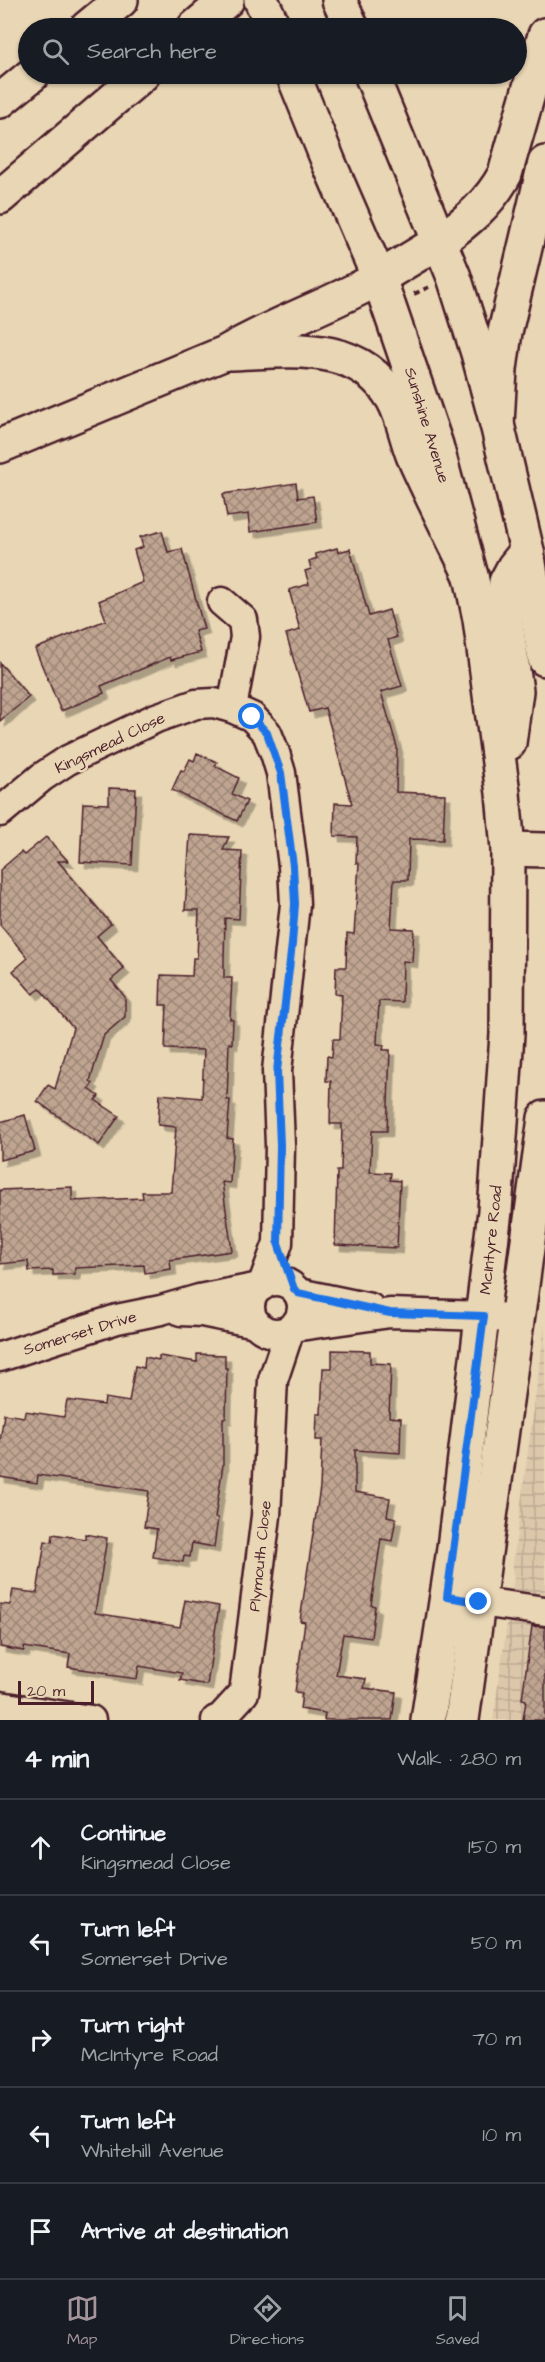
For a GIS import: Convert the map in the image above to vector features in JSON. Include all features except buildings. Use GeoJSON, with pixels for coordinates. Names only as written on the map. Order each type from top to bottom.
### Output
{"type":"FeatureCollection","features":[{"type":"Feature","properties":{"kind":"main road"},"geometry":{"type":"LineString","coordinates":[[99,18],[120,0]]}},
{"type":"Feature","properties":{"kind":"main road"},"geometry":{"type":"LineString","coordinates":[[206,18],[227,0]]}},
{"type":"Feature","properties":{"kind":"main road"},"geometry":{"type":"LineString","coordinates":[[261,0],[269,18]]}},
{"type":"Feature","properties":{"kind":"main road"},"geometry":{"type":"LineString","coordinates":[[0,446],[225,353],[258,333],[351,294],[440,241],[482,208],[495,192],[505,174],[545,35]]}},
{"type":"Feature","properties":{"kind":"main road"},"geometry":{"type":"LineString","coordinates":[[0,101],[21,84]]}},
{"type":"Feature","properties":{"kind":"main road"},"geometry":{"type":"LineString","coordinates":[[0,197],[131,84]]}},
{"type":"Feature","properties":{"kind":"main road","name":"Sunshine Avenue"},"geometry":{"type":"LineString","coordinates":[[297,84],[379,278],[428,420],[471,576],[483,640],[503,793]]}},
{"type":"Feature","properties":{"kind":"main road"},"geometry":{"type":"LineString","coordinates":[[375,84],[454,277],[536,550],[545,659]]}},
{"type":"Feature","properties":{"kind":"main road"},"geometry":{"type":"LineString","coordinates":[[497,424],[505,332],[545,163]]}},
{"type":"Feature","properties":{"kind":"main road"},"geometry":{"type":"LineString","coordinates":[[225,353],[306,350],[326,352],[351,361],[384,386],[402,419],[412,453],[471,576]]}},
{"type":"Feature","properties":{"kind":"main road"},"geometry":{"type":"LineString","coordinates":[[503,793],[516,691],[504,609],[506,582],[514,567],[536,550]]}},
{"type":"Feature","properties":{"kind":"main road","name":"McIntyre Road"},"geometry":{"type":"LineString","coordinates":[[428,1720],[447,1597],[484,1316],[495,1211],[505,1083],[509,955],[508,849],[503,793]]}},
{"type":"Feature","properties":{"kind":"main road"},"geometry":{"type":"LineString","coordinates":[[508,849],[545,850]]}},
{"type":"Feature","properties":{"kind":"main road"},"geometry":{"type":"LineString","coordinates":[[462,1720],[545,1118]]}},
{"type":"Feature","properties":{"kind":"street"},"geometry":{"type":"LineString","coordinates":[[222,602],[243,620],[245,636],[232,708]]}},
{"type":"Feature","properties":{"kind":"street","name":"Kingsmead Close"},"geometry":{"type":"LineString","coordinates":[[0,812],[42,777],[68,760],[156,718],[196,704],[214,704],[232,708],[252,717],[267,733],[281,773],[293,866],[295,904],[277,1071],[280,1145],[278,1243],[261,1286]]}},
{"type":"Feature","properties":{"kind":"street","name":"Kingsmead Close"},"geometry":{"type":"LineString","coordinates":[[278,1243],[296,1291]]}},
{"type":"Feature","properties":{"kind":"street"},"geometry":{"type":"LineString","coordinates":[[390,1313],[296,1291],[282,1282],[261,1286],[251,1300],[250,1308],[257,1325],[274,1333],[291,1328],[390,1313],[518,1319]]}},
{"type":"Feature","properties":{"kind":"street","name":"Somerset Drive"},"geometry":{"type":"LineString","coordinates":[[0,1357],[117,1319],[261,1286]]}},
{"type":"Feature","properties":{"kind":"street"},"geometry":{"type":"LineString","coordinates":[[291,1328],[301,1315],[301,1300],[296,1291]]}},
{"type":"Feature","properties":{"kind":"street","name":"Somerset Drive"},"geometry":{"type":"LineString","coordinates":[[161,1310],[202,1312],[257,1325]]}},
{"type":"Feature","properties":{"kind":"street","name":"Plymouth Close"},"geometry":{"type":"LineString","coordinates":[[257,1325],[273,1380]]}},
{"type":"Feature","properties":{"kind":"street","name":"Plymouth Close"},"geometry":{"type":"LineString","coordinates":[[216,1720],[244,1693],[266,1516],[273,1380],[291,1328]]}},
{"type":"Feature","properties":{"kind":"street"},"geometry":{"type":"LineString","coordinates":[[447,1597],[545,1611]]}},
{"type":"Feature","properties":{"kind":"street"},"geometry":{"type":"LineString","coordinates":[[0,1706],[91,1720]]}},
{"type":"Feature","properties":{"kind":"shaded area"},"geometry":{"type":"Polygon","coordinates":[[[545,1325],[545,1720],[493,1720],[514,1577],[512,1570],[545,1325]]]}},
{"type":"Feature","properties":{"kind":"route"},"geometry":{"type":"LineString","coordinates":[[252,717],[267,733],[281,773],[293,866],[295,904],[277,1071],[280,1145],[278,1243],[294,1289],[298,1293],[390,1313],[484,1316],[447,1597],[479,1602]]}}]}
